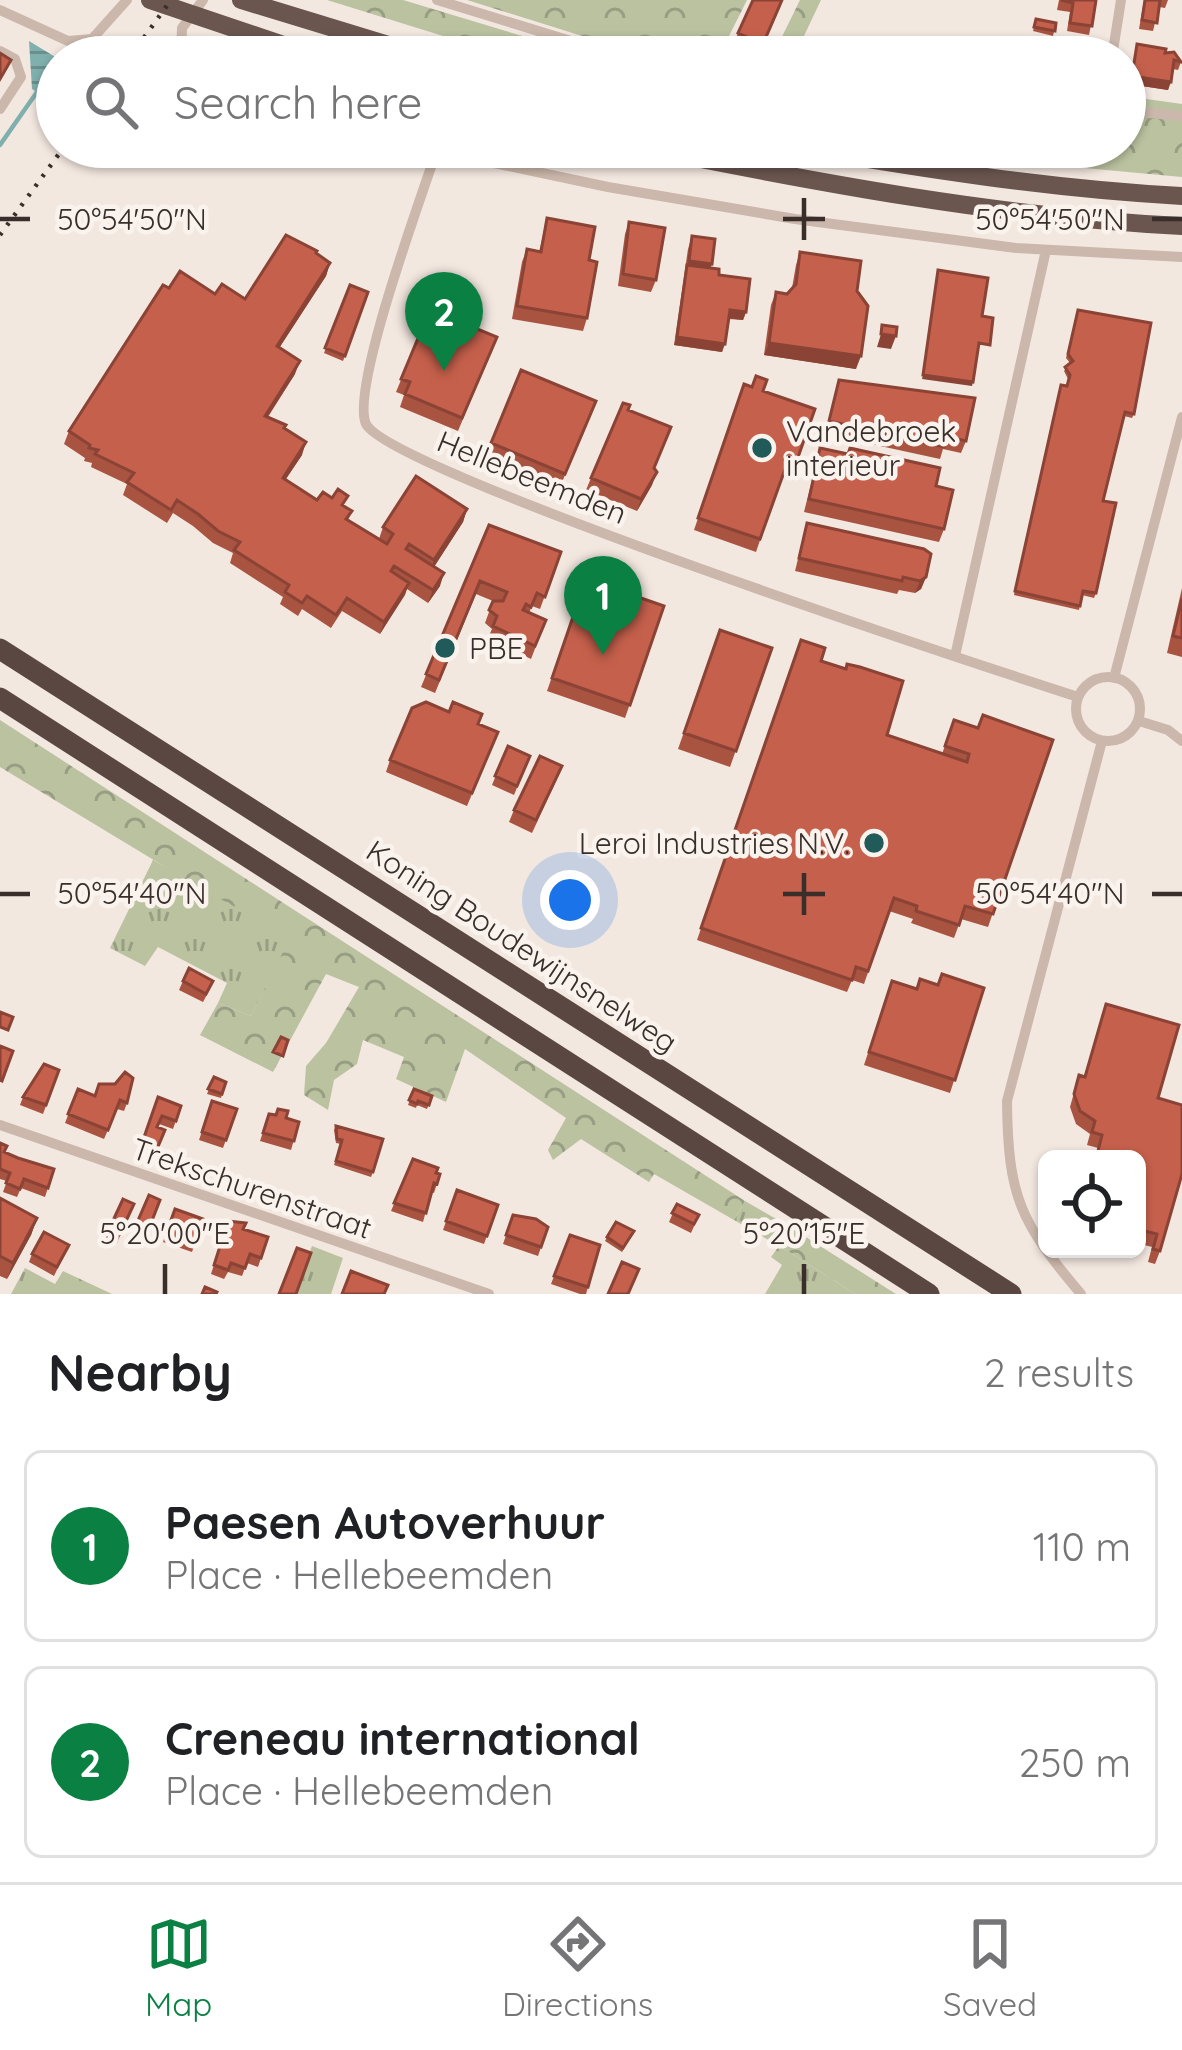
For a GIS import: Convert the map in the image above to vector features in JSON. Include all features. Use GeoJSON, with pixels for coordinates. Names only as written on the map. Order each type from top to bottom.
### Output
{"type":"FeatureCollection","features":[{"type":"Feature","properties":{"kind":"highway"},"geometry":{"type":"LineString","coordinates":[[150,0],[252,36]]}},
{"type":"Feature","properties":{"kind":"highway"},"geometry":{"type":"LineString","coordinates":[[243,1],[359,36]]}},
{"type":"Feature","properties":{"kind":"highway"},"geometry":{"type":"LineString","coordinates":[[746,168],[971,207],[1182,226]]}},
{"type":"Feature","properties":{"kind":"highway"},"geometry":{"type":"LineString","coordinates":[[932,168],[1042,185],[1182,196]]}},
{"type":"Feature","properties":{"kind":"highway","name":"Koning Boudewijnsnelweg"},"geometry":{"type":"LineString","coordinates":[[0,649],[1011,1294]]}},
{"type":"Feature","properties":{"kind":"highway"},"geometry":{"type":"LineString","coordinates":[[0,698],[929,1294]]}},
{"type":"Feature","properties":{"kind":"street"},"geometry":{"type":"LineString","coordinates":[[95,36],[127,0]]}},
{"type":"Feature","properties":{"kind":"street"},"geometry":{"type":"LineString","coordinates":[[182,36],[182,28],[202,0]]}},
{"type":"Feature","properties":{"kind":"street"},"geometry":{"type":"LineString","coordinates":[[436,0],[553,36]]}},
{"type":"Feature","properties":{"kind":"street"},"geometry":{"type":"LineString","coordinates":[[1115,36],[1121,0]]}},
{"type":"Feature","properties":{"kind":"street"},"geometry":{"type":"LineString","coordinates":[[0,10],[57,36]]}},
{"type":"Feature","properties":{"kind":"street"},"geometry":{"type":"LineString","coordinates":[[0,51],[15,59],[20,77],[0,109]]}},
{"type":"Feature","properties":{"kind":"street"},"geometry":{"type":"LineString","coordinates":[[1146,113],[1182,116]]}},
{"type":"Feature","properties":{"kind":"street","name":"Hellebeemden"},"geometry":{"type":"LineString","coordinates":[[431,168],[391,289],[363,396],[366,424],[386,443],[493,490],[1078,697]]}},
{"type":"Feature","properties":{"kind":"street"},"geometry":{"type":"LineString","coordinates":[[522,168],[795,219],[1046,250],[1182,257]]}},
{"type":"Feature","properties":{"kind":"street"},"geometry":{"type":"LineString","coordinates":[[955,656],[1046,250]]}},
{"type":"Feature","properties":{"kind":"street"},"geometry":{"type":"LineString","coordinates":[[1114,677],[1182,417]]}},
{"type":"Feature","properties":{"kind":"street"},"geometry":{"type":"LineString","coordinates":[[1114,677],[1137,693],[1139,721],[1130,734],[1117,741],[1102,741],[1089,736],[1080,725],[1078,697],[1093,681],[1114,677]]}},
{"type":"Feature","properties":{"kind":"street"},"geometry":{"type":"LineString","coordinates":[[1139,721],[1168,730],[1182,742]]}},
{"type":"Feature","properties":{"kind":"street"},"geometry":{"type":"LineString","coordinates":[[1082,1294],[1042,1248],[1014,1193],[1007,1156],[1007,1101],[1102,741]]}},
{"type":"Feature","properties":{"kind":"street","name":"Trekschurenstraat"},"geometry":{"type":"LineString","coordinates":[[0,1125],[489,1294]]}},
{"type":"Feature","properties":{"kind":"green space"},"geometry":{"type":"Polygon","coordinates":[[[327,0],[403,0],[522,36],[443,36],[327,0]]]}},
{"type":"Feature","properties":{"kind":"green space"},"geometry":{"type":"Polygon","coordinates":[[[467,0],[747,0],[729,36],[582,36],[467,0]]]}},
{"type":"Feature","properties":{"kind":"green space"},"geometry":{"type":"Polygon","coordinates":[[[800,0],[821,0],[804,36],[782,36],[800,0]]]}},
{"type":"Feature","properties":{"kind":"green space"},"geometry":{"type":"Polygon","coordinates":[[[1146,99],[1182,104],[1182,177],[1084,168],[1146,168],[1146,99]]]}},
{"type":"Feature","properties":{"kind":"green space"},"geometry":{"type":"Polygon","coordinates":[[[0,720],[745,1201],[734,1220],[654,1174],[649,1182],[581,1139],[553,1160],[548,1150],[566,1118],[465,1049],[446,1102],[396,1079],[404,1057],[363,1040],[357,1064],[334,1080],[328,1110],[304,1095],[306,1066],[326,1043],[359,987],[326,974],[273,1072],[200,1035],[218,1003],[251,1016],[291,936],[205,891],[0,767],[0,720]]]}},
{"type":"Feature","properties":{"kind":"green space"},"geometry":{"type":"Polygon","coordinates":[[[153,860],[292,936],[251,1016],[218,1003],[227,983],[158,947],[145,966],[110,948],[153,860]]]}},
{"type":"Feature","properties":{"kind":"green space"},"geometry":{"type":"Polygon","coordinates":[[[745,1201],[790,1227],[780,1246],[855,1294],[765,1294],[782,1265],[771,1257],[779,1246],[734,1220],[745,1201]]]}},
{"type":"Feature","properties":{"kind":"green space"},"geometry":{"type":"Polygon","coordinates":[[[790,1227],[896,1294],[855,1294],[780,1246],[790,1227]]]}},
{"type":"Feature","properties":{"kind":"green space"},"geometry":{"type":"Polygon","coordinates":[[[312,1246],[343,1258],[331,1294],[293,1294],[312,1246]]]}},
{"type":"Feature","properties":{"kind":"green space"},"geometry":{"type":"Polygon","coordinates":[[[25,1268],[55,1284],[63,1271],[112,1294],[11,1294],[25,1268]]]}},
{"type":"Feature","properties":{"kind":"water"},"geometry":{"type":"Polygon","coordinates":[[[29,41],[36,45],[36,92],[29,41]]]}},
{"type":"Feature","properties":{"kind":"building"},"geometry":{"type":"Polygon","coordinates":[[[753,0],[782,0],[766,36],[738,33],[753,0]]]}},
{"type":"Feature","properties":{"kind":"building"},"geometry":{"type":"Polygon","coordinates":[[[1061,0],[1096,0],[1092,26],[1070,23],[1073,3],[1061,0]]]}},
{"type":"Feature","properties":{"kind":"building"},"geometry":{"type":"Polygon","coordinates":[[[1145,0],[1160,0],[1157,23],[1142,20],[1145,0]]]}},
{"type":"Feature","properties":{"kind":"building"},"geometry":{"type":"Polygon","coordinates":[[[1036,19],[1056,23],[1055,31],[1034,27],[1036,19]]]}},
{"type":"Feature","properties":{"kind":"building"},"geometry":{"type":"Polygon","coordinates":[[[1146,46],[1174,52],[1181,62],[1174,60],[1171,82],[1146,78],[1146,46]]]}},
{"type":"Feature","properties":{"kind":"building"},"geometry":{"type":"Polygon","coordinates":[[[0,53],[11,60],[0,79],[0,53]]]}},
{"type":"Feature","properties":{"kind":"building"},"geometry":{"type":"Polygon","coordinates":[[[547,218],[595,227],[589,260],[597,262],[587,318],[517,306],[527,249],[541,252],[547,218]]]}},
{"type":"Feature","properties":{"kind":"building"},"geometry":{"type":"Polygon","coordinates":[[[629,222],[665,228],[656,280],[623,274],[629,222]]]}},
{"type":"Feature","properties":{"kind":"building"},"geometry":{"type":"Polygon","coordinates":[[[286,235],[330,263],[277,346],[300,361],[265,416],[286,425],[306,442],[283,478],[317,500],[323,492],[332,498],[338,489],[348,496],[342,505],[352,511],[346,519],[387,544],[393,534],[383,527],[416,476],[467,509],[434,560],[409,544],[406,549],[444,573],[433,590],[394,566],[391,571],[409,583],[384,622],[347,598],[336,615],[307,596],[302,603],[285,592],[289,585],[234,550],[240,542],[177,500],[171,510],[127,482],[134,473],[95,454],[98,450],[69,431],[163,285],[169,288],[180,271],[215,294],[222,284],[245,299],[286,235]]]}},
{"type":"Feature","properties":{"kind":"building"},"geometry":{"type":"Polygon","coordinates":[[[692,236],[715,239],[712,264],[689,261],[692,236]]]}},
{"type":"Feature","properties":{"kind":"building"},"geometry":{"type":"Polygon","coordinates":[[[800,252],[861,261],[857,291],[868,306],[861,356],[769,343],[776,292],[787,294],[796,284],[800,252]]]}},
{"type":"Feature","properties":{"kind":"building"},"geometry":{"type":"Polygon","coordinates":[[[687,265],[750,279],[746,312],[730,310],[725,344],[677,337],[687,265]]]}},
{"type":"Feature","properties":{"kind":"building"},"geometry":{"type":"Polygon","coordinates":[[[938,270],[988,278],[982,316],[993,318],[990,345],[979,343],[973,382],[923,375],[938,270]]]}},
{"type":"Feature","properties":{"kind":"building"},"geometry":{"type":"Polygon","coordinates":[[[350,285],[368,292],[345,356],[325,348],[350,285]]]}},
{"type":"Feature","properties":{"kind":"building"},"geometry":{"type":"Polygon","coordinates":[[[1078,310],[1151,323],[1134,414],[1125,412],[1103,501],[1116,503],[1096,593],[1083,591],[1080,606],[1015,591],[1061,385],[1067,386],[1070,375],[1065,367],[1073,361],[1068,354],[1078,310]]]}},
{"type":"Feature","properties":{"kind":"building"},"geometry":{"type":"Polygon","coordinates":[[[438,313],[497,337],[462,418],[405,394],[410,382],[401,379],[426,319],[435,321],[438,313]]]}},
{"type":"Feature","properties":{"kind":"building"},"geometry":{"type":"Polygon","coordinates":[[[882,325],[897,327],[896,336],[881,334],[882,325]]]}},
{"type":"Feature","properties":{"kind":"building"},"geometry":{"type":"Polygon","coordinates":[[[521,370],[596,401],[565,474],[491,443],[521,370]]]}},
{"type":"Feature","properties":{"kind":"building","name":"Vandebroek interieur"},"geometry":{"type":"Polygon","coordinates":[[[756,376],[767,380],[763,391],[815,409],[796,463],[788,461],[760,539],[698,518],[744,384],[752,387],[756,376]]]}},
{"type":"Feature","properties":{"kind":"building"},"geometry":{"type":"Polygon","coordinates":[[[839,380],[975,398],[966,441],[946,436],[944,447],[829,421],[839,380]]]}},
{"type":"Feature","properties":{"kind":"building"},"geometry":{"type":"Polygon","coordinates":[[[623,403],[630,405],[628,410],[671,427],[654,468],[657,472],[641,499],[591,478],[623,403]]]}},
{"type":"Feature","properties":{"kind":"building"},"geometry":{"type":"Polygon","coordinates":[[[820,448],[848,454],[850,448],[940,468],[936,486],[953,490],[944,529],[809,499],[820,448]]]}},
{"type":"Feature","properties":{"kind":"building"},"geometry":{"type":"Polygon","coordinates":[[[807,523],[924,549],[931,554],[926,577],[920,581],[903,577],[902,581],[799,558],[807,523]]]}},
{"type":"Feature","properties":{"kind":"building","name":"PBE"},"geometry":{"type":"Polygon","coordinates":[[[489,525],[561,552],[545,597],[537,593],[531,607],[526,604],[523,610],[546,620],[535,646],[493,626],[497,616],[489,610],[507,592],[480,581],[439,680],[426,674],[489,525]]]}},
{"type":"Feature","properties":{"kind":"building"},"geometry":{"type":"Polygon","coordinates":[[[586,579],[664,606],[630,705],[552,678],[586,579]]]}},
{"type":"Feature","properties":{"kind":"building"},"geometry":{"type":"Polygon","coordinates":[[[1182,598],[1182,638],[1173,636],[1182,598]]]}},
{"type":"Feature","properties":{"kind":"building"},"geometry":{"type":"Polygon","coordinates":[[[720,630],[772,648],[736,751],[684,733],[720,630]]]}},
{"type":"Feature","properties":{"kind":"building","name":"Leroi Industries N.V."},"geometry":{"type":"Polygon","coordinates":[[[801,640],[825,648],[821,661],[903,681],[887,735],[967,762],[969,754],[945,746],[954,720],[978,728],[983,715],[1053,740],[993,914],[965,906],[959,925],[894,898],[868,971],[856,967],[852,980],[701,928],[801,640]]]}},
{"type":"Feature","properties":{"kind":"building"},"geometry":{"type":"Polygon","coordinates":[[[426,702],[449,712],[453,702],[482,714],[478,724],[498,732],[472,793],[390,760],[412,708],[426,702]]]}},
{"type":"Feature","properties":{"kind":"building"},"geometry":{"type":"Polygon","coordinates":[[[508,746],[530,756],[517,786],[495,776],[508,746]]]}},
{"type":"Feature","properties":{"kind":"building"},"geometry":{"type":"Polygon","coordinates":[[[540,756],[562,766],[536,820],[514,810],[540,756]]]}},
{"type":"Feature","properties":{"kind":"building"},"geometry":{"type":"Polygon","coordinates":[[[189,968],[213,981],[206,994],[183,981],[189,968]]]}},
{"type":"Feature","properties":{"kind":"building"},"geometry":{"type":"Polygon","coordinates":[[[942,974],[984,988],[955,1080],[869,1052],[892,981],[917,989],[920,979],[938,985],[942,974]]]}},
{"type":"Feature","properties":{"kind":"building"},"geometry":{"type":"Polygon","coordinates":[[[1106,1004],[1179,1025],[1158,1098],[1182,1105],[1182,1174],[1160,1251],[1153,1249],[1157,1234],[1146,1231],[1146,1150],[1098,1150],[1102,1135],[1092,1132],[1095,1121],[1080,1111],[1074,1094],[1079,1075],[1085,1077],[1106,1004]]]}},
{"type":"Feature","properties":{"kind":"building"},"geometry":{"type":"Polygon","coordinates":[[[0,1012],[13,1017],[8,1030],[0,1027],[0,1012]]]}},
{"type":"Feature","properties":{"kind":"building"},"geometry":{"type":"Polygon","coordinates":[[[281,1037],[288,1040],[283,1056],[273,1052],[281,1037]]]}},
{"type":"Feature","properties":{"kind":"building"},"geometry":{"type":"Polygon","coordinates":[[[0,1046],[13,1051],[2,1081],[0,1080],[0,1046]]]}},
{"type":"Feature","properties":{"kind":"building"},"geometry":{"type":"Polygon","coordinates":[[[44,1064],[59,1070],[46,1105],[23,1097],[44,1064]]]}},
{"type":"Feature","properties":{"kind":"building"},"geometry":{"type":"Polygon","coordinates":[[[125,1072],[133,1078],[127,1103],[120,1100],[108,1130],[68,1114],[78,1089],[95,1096],[99,1084],[115,1084],[125,1072]]]}},
{"type":"Feature","properties":{"kind":"building"},"geometry":{"type":"Polygon","coordinates":[[[214,1077],[226,1082],[222,1094],[208,1089],[214,1077]]]}},
{"type":"Feature","properties":{"kind":"building"},"geometry":{"type":"Polygon","coordinates":[[[414,1089],[432,1096],[429,1105],[409,1100],[414,1089]]]}},
{"type":"Feature","properties":{"kind":"building"},"geometry":{"type":"Polygon","coordinates":[[[158,1097],[181,1106],[176,1121],[162,1116],[157,1127],[165,1130],[157,1149],[142,1143],[158,1097]]]}},
{"type":"Feature","properties":{"kind":"building"},"geometry":{"type":"Polygon","coordinates":[[[212,1101],[237,1109],[226,1140],[202,1132],[212,1101]]]}},
{"type":"Feature","properties":{"kind":"building"},"geometry":{"type":"Polygon","coordinates":[[[278,1109],[299,1122],[294,1141],[263,1133],[269,1114],[276,1115],[278,1109]]]}},
{"type":"Feature","properties":{"kind":"building"},"geometry":{"type":"Polygon","coordinates":[[[336,1126],[383,1139],[373,1172],[336,1161],[342,1140],[337,1139],[336,1126]]]}},
{"type":"Feature","properties":{"kind":"building"},"geometry":{"type":"Polygon","coordinates":[[[0,1143],[7,1146],[4,1152],[54,1169],[48,1188],[24,1179],[20,1189],[6,1183],[10,1173],[0,1169],[0,1143]]]}},
{"type":"Feature","properties":{"kind":"building"},"geometry":{"type":"Polygon","coordinates":[[[413,1159],[438,1168],[440,1174],[426,1213],[394,1203],[413,1159]]]}},
{"type":"Feature","properties":{"kind":"building"},"geometry":{"type":"Polygon","coordinates":[[[457,1190],[498,1205],[487,1236],[446,1221],[457,1190]]]}},
{"type":"Feature","properties":{"kind":"building"},"geometry":{"type":"Polygon","coordinates":[[[149,1195],[160,1200],[148,1231],[136,1225],[149,1195]]]}},
{"type":"Feature","properties":{"kind":"building"},"geometry":{"type":"Polygon","coordinates":[[[0,1198],[37,1218],[13,1263],[0,1256],[0,1198]]]}},
{"type":"Feature","properties":{"kind":"building"},"geometry":{"type":"Polygon","coordinates":[[[123,1199],[134,1204],[120,1234],[109,1229],[123,1199]]]}},
{"type":"Feature","properties":{"kind":"building"},"geometry":{"type":"Polygon","coordinates":[[[677,1204],[699,1215],[694,1224],[672,1213],[677,1204]]]}},
{"type":"Feature","properties":{"kind":"building"},"geometry":{"type":"Polygon","coordinates":[[[175,1209],[203,1219],[195,1244],[166,1234],[175,1209]]]}},
{"type":"Feature","properties":{"kind":"building"},"geometry":{"type":"Polygon","coordinates":[[[513,1215],[536,1219],[548,1227],[541,1247],[506,1235],[513,1215]]]}},
{"type":"Feature","properties":{"kind":"building"},"geometry":{"type":"Polygon","coordinates":[[[228,1221],[246,1223],[243,1229],[268,1237],[261,1258],[250,1254],[245,1268],[231,1263],[228,1270],[214,1265],[228,1221]]]}},
{"type":"Feature","properties":{"kind":"building"},"geometry":{"type":"Polygon","coordinates":[[[616,1222],[634,1231],[623,1248],[607,1237],[616,1222]]]}},
{"type":"Feature","properties":{"kind":"building"},"geometry":{"type":"Polygon","coordinates":[[[44,1232],[69,1245],[57,1267],[32,1254],[44,1232]]]}},
{"type":"Feature","properties":{"kind":"building"},"geometry":{"type":"Polygon","coordinates":[[[570,1235],[600,1245],[588,1287],[554,1276],[570,1235]]]}},
{"type":"Feature","properties":{"kind":"building"},"geometry":{"type":"Polygon","coordinates":[[[297,1248],[311,1253],[296,1294],[279,1294],[297,1248]]]}},
{"type":"Feature","properties":{"kind":"building"},"geometry":{"type":"Polygon","coordinates":[[[622,1262],[639,1269],[628,1294],[608,1294],[622,1262]]]}},
{"type":"Feature","properties":{"kind":"building"},"geometry":{"type":"Polygon","coordinates":[[[351,1271],[388,1285],[384,1294],[342,1294],[351,1271]]]}},
{"type":"Feature","properties":{"kind":"waterway"},"geometry":{"type":"LineString","coordinates":[[0,145],[36,93]]}},
{"type":"Feature","properties":{"kind":"railway"},"geometry":{"type":"LineString","coordinates":[[145,36],[171,0]]}},
{"type":"Feature","properties":{"kind":"railway"},"geometry":{"type":"LineString","coordinates":[[0,235],[49,168]]}},
{"type":"Feature","properties":{"kind":"place","name":"Creneau international"},"geometry":{"type":"Point","coordinates":[444,371]}},
{"type":"Feature","properties":{"kind":"place","name":"Vandebroek interieur"},"geometry":{"type":"Point","coordinates":[762,448]}},
{"type":"Feature","properties":{"kind":"place","name":"PBE"},"geometry":{"type":"Point","coordinates":[445,648]}},
{"type":"Feature","properties":{"kind":"place","name":"Paesen Autoverhuur"},"geometry":{"type":"Point","coordinates":[603,655]}},
{"type":"Feature","properties":{"kind":"place","name":"Leroi Industries N.V."},"geometry":{"type":"Point","coordinates":[874,843]}}]}
